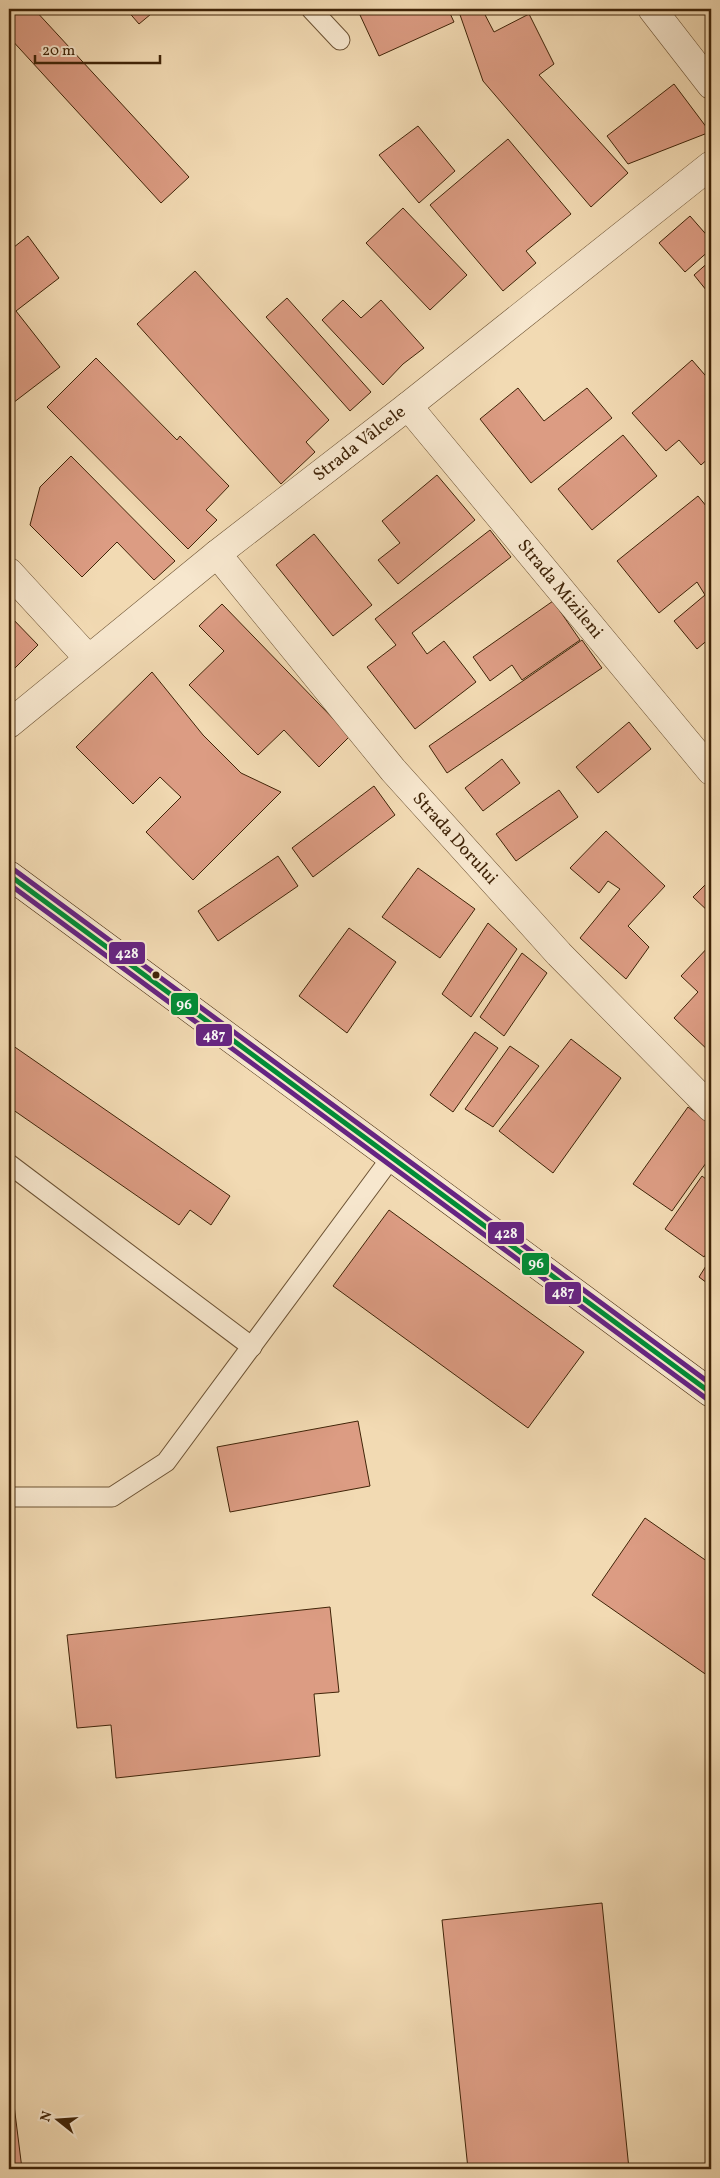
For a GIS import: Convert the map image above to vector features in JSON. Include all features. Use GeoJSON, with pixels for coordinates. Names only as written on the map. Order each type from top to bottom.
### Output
{"type":"FeatureCollection","features":[{"type":"Feature","properties":{"kind":"street"},"geometry":{"type":"LineString","coordinates":[[652,9],[711,85]]}},
{"type":"Feature","properties":{"kind":"street","name":"Strada Vâlcele"},"geometry":{"type":"LineString","coordinates":[[9,724],[217,554],[408,406],[711,165]]}},
{"type":"Feature","properties":{"kind":"street","name":"Strada Mizileni"},"geometry":{"type":"LineString","coordinates":[[408,406],[711,771]]}},
{"type":"Feature","properties":{"kind":"street","name":"Strada Dorului"},"geometry":{"type":"LineString","coordinates":[[217,554],[393,770],[559,954],[711,1108]]}},
{"type":"Feature","properties":{"kind":"street"},"geometry":{"type":"LineString","coordinates":[[9,572],[88,658]]}},
{"type":"Feature","properties":{"kind":"street"},"geometry":{"type":"LineString","coordinates":[[9,875],[711,1393]]}},
{"type":"Feature","properties":{"kind":"lane"},"geometry":{"type":"LineString","coordinates":[[311,9],[340,40]]}},
{"type":"Feature","properties":{"kind":"lane"},"geometry":{"type":"LineString","coordinates":[[9,1497],[112,1497],[166,1462],[392,1158]]}},
{"type":"Feature","properties":{"kind":"lane"},"geometry":{"type":"LineString","coordinates":[[9,1164],[252,1346]]}},
{"type":"Feature","properties":{"kind":"building"},"geometry":{"type":"Polygon","coordinates":[[[9,9],[34,9],[189,177],[161,203],[9,37],[9,9]]]}},
{"type":"Feature","properties":{"kind":"building"},"geometry":{"type":"Polygon","coordinates":[[[126,9],[157,9],[139,24],[126,9]]]}},
{"type":"Feature","properties":{"kind":"building"},"geometry":{"type":"Polygon","coordinates":[[[374,9],[448,9],[454,22],[379,56],[360,15],[374,9]]]}},
{"type":"Feature","properties":{"kind":"building"},"geometry":{"type":"Polygon","coordinates":[[[458,9],[482,9],[494,32],[529,14],[554,64],[539,75],[628,173],[591,207],[483,81],[458,9]]]}},
{"type":"Feature","properties":{"kind":"building"},"geometry":{"type":"Polygon","coordinates":[[[674,84],[710,132],[628,164],[607,136],[674,84]]]}},
{"type":"Feature","properties":{"kind":"building"},"geometry":{"type":"Polygon","coordinates":[[[418,126],[455,171],[419,203],[379,155],[418,126]]]}},
{"type":"Feature","properties":{"kind":"building"},"geometry":{"type":"Polygon","coordinates":[[[508,139],[571,214],[526,251],[536,263],[503,291],[430,205],[508,139]]]}},
{"type":"Feature","properties":{"kind":"building"},"geometry":{"type":"Polygon","coordinates":[[[403,208],[467,275],[430,310],[366,243],[403,208]]]}},
{"type":"Feature","properties":{"kind":"building"},"geometry":{"type":"Polygon","coordinates":[[[690,216],[711,240],[711,249],[685,272],[659,243],[690,216]]]}},
{"type":"Feature","properties":{"kind":"building"},"geometry":{"type":"Polygon","coordinates":[[[28,236],[59,278],[16,311],[60,367],[9,406],[9,251],[28,236]]]}},
{"type":"Feature","properties":{"kind":"building"},"geometry":{"type":"Polygon","coordinates":[[[711,260],[711,296],[694,275],[711,260]]]}},
{"type":"Feature","properties":{"kind":"building"},"geometry":{"type":"Polygon","coordinates":[[[195,271],[329,420],[306,442],[315,452],[281,484],[137,324],[195,271]]]}},
{"type":"Feature","properties":{"kind":"building"},"geometry":{"type":"Polygon","coordinates":[[[287,298],[371,392],[350,411],[266,317],[287,298]]]}},
{"type":"Feature","properties":{"kind":"building"},"geometry":{"type":"Polygon","coordinates":[[[343,300],[361,318],[381,300],[424,348],[403,364],[383,385],[322,320],[343,300]]]}},
{"type":"Feature","properties":{"kind":"building"},"geometry":{"type":"Polygon","coordinates":[[[96,358],[177,440],[180,436],[229,486],[206,510],[217,520],[188,549],[47,407],[96,358]]]}},
{"type":"Feature","properties":{"kind":"building"},"geometry":{"type":"Polygon","coordinates":[[[692,360],[711,382],[711,456],[701,465],[679,440],[666,451],[632,413],[692,360]]]}},
{"type":"Feature","properties":{"kind":"building"},"geometry":{"type":"Polygon","coordinates":[[[518,388],[544,421],[587,388],[612,418],[531,483],[480,419],[518,388]]]}},
{"type":"Feature","properties":{"kind":"building"},"geometry":{"type":"Polygon","coordinates":[[[623,435],[657,476],[592,530],[558,489],[623,435]]]}},
{"type":"Feature","properties":{"kind":"building"},"geometry":{"type":"Polygon","coordinates":[[[71,456],[175,561],[154,580],[117,542],[82,577],[30,525],[40,487],[71,456]]]}},
{"type":"Feature","properties":{"kind":"building"},"geometry":{"type":"Polygon","coordinates":[[[437,475],[475,520],[398,584],[378,560],[400,543],[382,521],[437,475]]]}},
{"type":"Feature","properties":{"kind":"building"},"geometry":{"type":"Polygon","coordinates":[[[698,496],[711,512],[711,637],[697,649],[674,621],[705,595],[697,582],[659,613],[617,561],[698,496]]]}},
{"type":"Feature","properties":{"kind":"building"},"geometry":{"type":"Polygon","coordinates":[[[490,530],[511,557],[412,633],[427,654],[444,641],[476,682],[415,729],[367,667],[396,645],[375,619],[490,530]]]}},
{"type":"Feature","properties":{"kind":"building"},"geometry":{"type":"Polygon","coordinates":[[[314,534],[372,605],[333,636],[276,565],[314,534]]]}},
{"type":"Feature","properties":{"kind":"building"},"geometry":{"type":"Polygon","coordinates":[[[553,601],[580,640],[522,680],[512,665],[490,681],[473,657],[553,601]]]}},
{"type":"Feature","properties":{"kind":"building"},"geometry":{"type":"Polygon","coordinates":[[[222,604],[350,736],[319,767],[284,730],[258,755],[189,685],[224,651],[199,626],[222,604]]]}},
{"type":"Feature","properties":{"kind":"building"},"geometry":{"type":"Polygon","coordinates":[[[9,615],[38,645],[10,673],[9,671],[9,615]]]}},
{"type":"Feature","properties":{"kind":"building"},"geometry":{"type":"Polygon","coordinates":[[[582,640],[602,668],[447,773],[429,746],[582,640]]]}},
{"type":"Feature","properties":{"kind":"building"},"geometry":{"type":"Polygon","coordinates":[[[152,672],[203,735],[241,773],[281,792],[193,880],[146,832],[181,797],[160,777],[133,804],[76,747],[152,672]]]}},
{"type":"Feature","properties":{"kind":"building"},"geometry":{"type":"Polygon","coordinates":[[[629,722],[651,749],[598,793],[576,767],[629,722]]]}},
{"type":"Feature","properties":{"kind":"building"},"geometry":{"type":"Polygon","coordinates":[[[502,759],[520,783],[483,811],[465,788],[502,759]]]}},
{"type":"Feature","properties":{"kind":"building"},"geometry":{"type":"Polygon","coordinates":[[[374,786],[395,815],[313,877],[292,848],[374,786]]]}},
{"type":"Feature","properties":{"kind":"building"},"geometry":{"type":"Polygon","coordinates":[[[559,790],[578,817],[516,861],[496,834],[559,790]]]}},
{"type":"Feature","properties":{"kind":"building"},"geometry":{"type":"Polygon","coordinates":[[[606,831],[665,886],[628,926],[649,947],[626,979],[580,938],[620,889],[608,881],[599,893],[570,868],[606,831]]]}},
{"type":"Feature","properties":{"kind":"building"},"geometry":{"type":"Polygon","coordinates":[[[278,856],[298,886],[218,941],[198,911],[278,856]]]}},
{"type":"Feature","properties":{"kind":"building"},"geometry":{"type":"Polygon","coordinates":[[[418,868],[475,909],[440,958],[382,917],[418,868]]]}},
{"type":"Feature","properties":{"kind":"building"},"geometry":{"type":"Polygon","coordinates":[[[711,879],[711,914],[693,897],[711,879]]]}},
{"type":"Feature","properties":{"kind":"building"},"geometry":{"type":"Polygon","coordinates":[[[488,923],[517,949],[471,1017],[442,994],[488,923]]]}},
{"type":"Feature","properties":{"kind":"building"},"geometry":{"type":"Polygon","coordinates":[[[349,928],[396,962],[347,1033],[299,996],[349,928]]]}},
{"type":"Feature","properties":{"kind":"building"},"geometry":{"type":"Polygon","coordinates":[[[711,944],[711,1053],[674,1018],[698,992],[681,976],[711,944]]]}},
{"type":"Feature","properties":{"kind":"building"},"geometry":{"type":"Polygon","coordinates":[[[522,953],[547,973],[504,1036],[480,1017],[522,953]]]}},
{"type":"Feature","properties":{"kind":"building"},"geometry":{"type":"Polygon","coordinates":[[[475,1032],[498,1048],[453,1112],[430,1095],[475,1032]]]}},
{"type":"Feature","properties":{"kind":"building"},"geometry":{"type":"Polygon","coordinates":[[[571,1039],[621,1078],[553,1173],[499,1131],[571,1039]]]}},
{"type":"Feature","properties":{"kind":"building"},"geometry":{"type":"Polygon","coordinates":[[[9,1043],[230,1196],[211,1225],[190,1210],[179,1225],[9,1107],[9,1043]]]}},
{"type":"Feature","properties":{"kind":"building"},"geometry":{"type":"Polygon","coordinates":[[[510,1046],[539,1066],[493,1127],[465,1109],[510,1046]]]}},
{"type":"Feature","properties":{"kind":"building"},"geometry":{"type":"Polygon","coordinates":[[[688,1107],[711,1124],[711,1156],[672,1211],[633,1184],[688,1107]]]}},
{"type":"Feature","properties":{"kind":"building"},"geometry":{"type":"Polygon","coordinates":[[[702,1176],[711,1183],[711,1247],[704,1257],[665,1229],[702,1176]]]}},
{"type":"Feature","properties":{"kind":"building"},"geometry":{"type":"Polygon","coordinates":[[[389,1210],[584,1352],[528,1428],[333,1286],[389,1210]]]}},
{"type":"Feature","properties":{"kind":"building"},"geometry":{"type":"Polygon","coordinates":[[[711,1258],[711,1286],[699,1277],[711,1258]]]}},
{"type":"Feature","properties":{"kind":"building"},"geometry":{"type":"Polygon","coordinates":[[[358,1421],[370,1486],[230,1512],[217,1447],[358,1421]]]}},
{"type":"Feature","properties":{"kind":"building"},"geometry":{"type":"Polygon","coordinates":[[[645,1518],[711,1564],[711,1678],[592,1595],[645,1518]]]}},
{"type":"Feature","properties":{"kind":"building"},"geometry":{"type":"Polygon","coordinates":[[[330,1607],[339,1692],[314,1694],[320,1756],[116,1778],[111,1725],[77,1728],[67,1635],[330,1607]]]}},
{"type":"Feature","properties":{"kind":"building"},"geometry":{"type":"Polygon","coordinates":[[[602,1903],[629,2169],[468,2169],[442,1920],[602,1903]]]}},
{"type":"Feature","properties":{"kind":"building"},"geometry":{"type":"Polygon","coordinates":[[[9,2065],[22,2169],[9,2169],[9,2065]]]}},
{"type":"Feature","properties":{"kind":"transit line","name":"428"},"geometry":{"type":"LineString","coordinates":[[13,869],[711,1384]]}},
{"type":"Feature","properties":{"kind":"transit line","name":"96"},"geometry":{"type":"LineString","coordinates":[[9,875],[711,1393]]}},
{"type":"Feature","properties":{"kind":"transit line","name":"487"},"geometry":{"type":"LineString","coordinates":[[9,884],[707,1399]]}}]}
